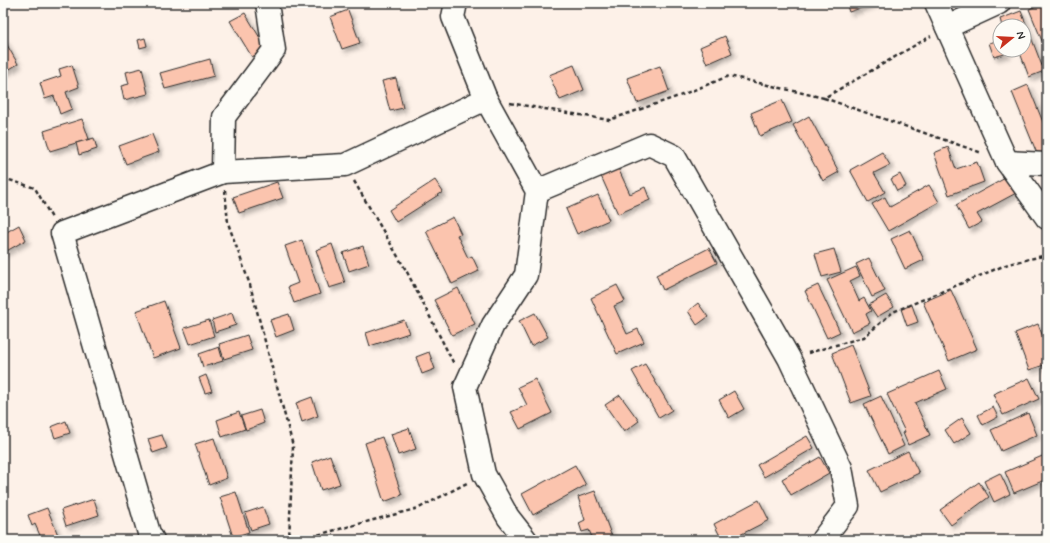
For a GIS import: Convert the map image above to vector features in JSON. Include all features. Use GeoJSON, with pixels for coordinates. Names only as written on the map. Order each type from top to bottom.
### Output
{"type":"FeatureCollection","features":[{"type":"Feature","properties":{"kind":"street"},"geometry":{"type":"LineString","coordinates":[[223,172],[224,117],[274,50],[267,3]]}},
{"type":"Feature","properties":{"kind":"street"},"geometry":{"type":"LineString","coordinates":[[456,3],[453,17],[486,98],[537,191],[526,275],[493,325],[465,387],[484,474],[508,517],[526,540]]}},
{"type":"Feature","properties":{"kind":"street"},"geometry":{"type":"LineString","coordinates":[[936,3],[1007,162],[1047,218]]}},
{"type":"Feature","properties":{"kind":"street"},"geometry":{"type":"LineString","coordinates":[[947,27],[999,3]]}},
{"type":"Feature","properties":{"kind":"street"},"geometry":{"type":"LineString","coordinates":[[153,540],[149,534],[62,233],[223,172],[345,165],[486,98]]}},
{"type":"Feature","properties":{"kind":"street"},"geometry":{"type":"LineString","coordinates":[[537,191],[649,144],[674,156],[789,358],[841,468],[848,506],[822,540]]}},
{"type":"Feature","properties":{"kind":"street"},"geometry":{"type":"LineString","coordinates":[[1007,162],[1047,164]]}},
{"type":"Feature","properties":{"kind":"path"},"geometry":{"type":"LineString","coordinates":[[824,98],[947,27]]}},
{"type":"Feature","properties":{"kind":"path"},"geometry":{"type":"LineString","coordinates":[[486,98],[609,120],[679,96],[729,76],[824,98],[1007,162]]}},
{"type":"Feature","properties":{"kind":"path"},"geometry":{"type":"LineString","coordinates":[[345,165],[407,272],[465,387]]}},
{"type":"Feature","properties":{"kind":"path"},"geometry":{"type":"LineString","coordinates":[[223,172],[228,223],[250,285],[293,446],[289,540]]}},
{"type":"Feature","properties":{"kind":"path"},"geometry":{"type":"LineString","coordinates":[[3,178],[35,188],[62,233]]}},
{"type":"Feature","properties":{"kind":"path"},"geometry":{"type":"LineString","coordinates":[[789,358],[864,337],[893,312],[1008,264],[1047,255]]}},
{"type":"Feature","properties":{"kind":"path"},"geometry":{"type":"LineString","coordinates":[[298,540],[419,508],[484,474]]}},
{"type":"Feature","properties":{"kind":"building"},"geometry":{"type":"Polygon","coordinates":[[[846,3],[875,3],[849,12],[846,3]]]}},
{"type":"Feature","properties":{"kind":"building"},"geometry":{"type":"Polygon","coordinates":[[[1047,3],[1047,53],[1029,9],[1047,3]]]}},
{"type":"Feature","properties":{"kind":"building"},"geometry":{"type":"Polygon","coordinates":[[[348,10],[360,43],[342,49],[330,17],[348,10]]]}},
{"type":"Feature","properties":{"kind":"building"},"geometry":{"type":"Polygon","coordinates":[[[1021,11],[1024,18],[1003,18],[1021,11]]]}},
{"type":"Feature","properties":{"kind":"building"},"geometry":{"type":"Polygon","coordinates":[[[245,13],[266,48],[252,57],[230,21],[245,13]]]}},
{"type":"Feature","properties":{"kind":"building"},"geometry":{"type":"Polygon","coordinates":[[[725,36],[732,53],[707,64],[700,47],[725,36]]]}},
{"type":"Feature","properties":{"kind":"building"},"geometry":{"type":"Polygon","coordinates":[[[3,38],[18,64],[3,73],[3,38]]]}},
{"type":"Feature","properties":{"kind":"building"},"geometry":{"type":"Polygon","coordinates":[[[145,38],[147,46],[140,48],[138,40],[145,38]]]}},
{"type":"Feature","properties":{"kind":"building"},"geometry":{"type":"Polygon","coordinates":[[[1032,40],[1044,71],[1029,77],[1022,58],[1032,58],[1032,40]]]}},
{"type":"Feature","properties":{"kind":"building"},"geometry":{"type":"Polygon","coordinates":[[[992,42],[992,51],[989,43],[992,42]]]}},
{"type":"Feature","properties":{"kind":"building"},"geometry":{"type":"Polygon","coordinates":[[[210,59],[214,76],[165,89],[160,73],[210,59]]]}},
{"type":"Feature","properties":{"kind":"building"},"geometry":{"type":"Polygon","coordinates":[[[72,65],[79,87],[66,92],[72,109],[60,114],[54,96],[45,99],[40,83],[61,76],[59,69],[72,65]]]}},
{"type":"Feature","properties":{"kind":"building"},"geometry":{"type":"Polygon","coordinates":[[[574,65],[584,90],[560,100],[549,75],[574,65]]]}},
{"type":"Feature","properties":{"kind":"building"},"geometry":{"type":"Polygon","coordinates":[[[660,66],[669,91],[637,103],[627,78],[660,66]]]}},
{"type":"Feature","properties":{"kind":"building"},"geometry":{"type":"Polygon","coordinates":[[[142,68],[148,94],[124,100],[121,86],[129,84],[126,72],[142,68]]]}},
{"type":"Feature","properties":{"kind":"building"},"geometry":{"type":"Polygon","coordinates":[[[396,78],[403,108],[390,111],[382,81],[396,78]]]}},
{"type":"Feature","properties":{"kind":"building"},"geometry":{"type":"Polygon","coordinates":[[[1028,85],[1047,132],[1047,152],[1038,156],[1012,92],[1028,85]]]}},
{"type":"Feature","properties":{"kind":"building"},"geometry":{"type":"Polygon","coordinates":[[[782,100],[792,122],[760,136],[751,113],[782,100]]]}},
{"type":"Feature","properties":{"kind":"building"},"geometry":{"type":"Polygon","coordinates":[[[809,116],[839,172],[823,181],[793,125],[809,116]]]}},
{"type":"Feature","properties":{"kind":"building"},"geometry":{"type":"Polygon","coordinates":[[[82,119],[89,139],[50,151],[44,131],[82,119]]]}},
{"type":"Feature","properties":{"kind":"building"},"geometry":{"type":"Polygon","coordinates":[[[152,134],[159,152],[126,164],[119,146],[152,134]]]}},
{"type":"Feature","properties":{"kind":"building"},"geometry":{"type":"Polygon","coordinates":[[[94,138],[97,149],[79,155],[76,143],[94,138]]]}},
{"type":"Feature","properties":{"kind":"building"},"geometry":{"type":"Polygon","coordinates":[[[948,147],[956,169],[977,162],[984,182],[949,195],[934,153],[948,147]]]}},
{"type":"Feature","properties":{"kind":"building"},"geometry":{"type":"Polygon","coordinates":[[[882,152],[890,165],[874,173],[885,192],[868,202],[850,170],[882,152]]]}},
{"type":"Feature","properties":{"kind":"building"},"geometry":{"type":"Polygon","coordinates":[[[618,168],[630,194],[645,187],[650,200],[618,214],[601,176],[618,168]]]}},
{"type":"Feature","properties":{"kind":"building"},"geometry":{"type":"Polygon","coordinates":[[[900,174],[906,186],[897,191],[891,179],[900,174]]]}},
{"type":"Feature","properties":{"kind":"building"},"geometry":{"type":"Polygon","coordinates":[[[1009,176],[1018,192],[977,214],[982,222],[969,229],[956,205],[1009,176]]]}},
{"type":"Feature","properties":{"kind":"building"},"geometry":{"type":"Polygon","coordinates":[[[435,180],[443,192],[396,222],[389,210],[435,180]]]}},
{"type":"Feature","properties":{"kind":"building"},"geometry":{"type":"Polygon","coordinates":[[[277,182],[283,198],[239,213],[233,197],[277,182]]]}},
{"type":"Feature","properties":{"kind":"building"},"geometry":{"type":"Polygon","coordinates":[[[929,185],[939,202],[888,231],[872,204],[885,197],[890,207],[929,185]]]}},
{"type":"Feature","properties":{"kind":"building"},"geometry":{"type":"Polygon","coordinates":[[[598,195],[609,220],[577,234],[566,209],[598,195]]]}},
{"type":"Feature","properties":{"kind":"building"},"geometry":{"type":"Polygon","coordinates":[[[453,217],[461,234],[457,235],[468,258],[472,256],[479,271],[452,284],[426,231],[453,217]]]}},
{"type":"Feature","properties":{"kind":"building"},"geometry":{"type":"Polygon","coordinates":[[[19,225],[26,240],[3,253],[3,234],[19,225]]]}},
{"type":"Feature","properties":{"kind":"building"},"geometry":{"type":"Polygon","coordinates":[[[910,230],[924,260],[905,269],[891,239],[910,230]]]}},
{"type":"Feature","properties":{"kind":"building"},"geometry":{"type":"Polygon","coordinates":[[[302,240],[320,294],[294,303],[288,287],[298,283],[285,246],[302,240]]]}},
{"type":"Feature","properties":{"kind":"building"},"geometry":{"type":"Polygon","coordinates":[[[332,244],[345,283],[329,288],[316,250],[332,244]]]}},
{"type":"Feature","properties":{"kind":"building"},"geometry":{"type":"Polygon","coordinates":[[[363,246],[369,264],[349,271],[343,253],[363,246]]]}},
{"type":"Feature","properties":{"kind":"building"},"geometry":{"type":"Polygon","coordinates":[[[709,248],[717,263],[663,290],[656,275],[709,248]]]}},
{"type":"Feature","properties":{"kind":"building"},"geometry":{"type":"Polygon","coordinates":[[[834,249],[841,272],[822,277],[815,254],[834,249]]]}},
{"type":"Feature","properties":{"kind":"building"},"geometry":{"type":"Polygon","coordinates":[[[869,258],[885,291],[872,297],[856,264],[869,258]]]}},
{"type":"Feature","properties":{"kind":"building"},"geometry":{"type":"Polygon","coordinates":[[[856,267],[860,276],[850,281],[859,301],[864,298],[871,311],[866,314],[870,323],[852,332],[827,280],[856,267]]]}},
{"type":"Feature","properties":{"kind":"building"},"geometry":{"type":"Polygon","coordinates":[[[1047,284],[1047,301],[1041,286],[1047,284]]]}},
{"type":"Feature","properties":{"kind":"building"},"geometry":{"type":"Polygon","coordinates":[[[617,285],[625,301],[614,306],[627,334],[638,329],[644,342],[617,354],[591,298],[617,285]]]}},
{"type":"Feature","properties":{"kind":"building"},"geometry":{"type":"Polygon","coordinates":[[[818,285],[840,332],[827,338],[805,291],[818,285]]]}},
{"type":"Feature","properties":{"kind":"building"},"geometry":{"type":"Polygon","coordinates":[[[458,288],[475,324],[452,335],[434,300],[458,288]]]}},
{"type":"Feature","properties":{"kind":"building"},"geometry":{"type":"Polygon","coordinates":[[[951,290],[977,349],[949,361],[923,302],[951,290]]]}},
{"type":"Feature","properties":{"kind":"building"},"geometry":{"type":"Polygon","coordinates":[[[886,295],[894,307],[877,317],[869,305],[886,295]]]}},
{"type":"Feature","properties":{"kind":"building"},"geometry":{"type":"Polygon","coordinates":[[[164,301],[181,348],[153,358],[136,311],[164,301]]]}},
{"type":"Feature","properties":{"kind":"building"},"geometry":{"type":"Polygon","coordinates":[[[698,303],[708,317],[697,325],[688,311],[698,303]]]}},
{"type":"Feature","properties":{"kind":"building"},"geometry":{"type":"Polygon","coordinates":[[[912,305],[918,322],[907,326],[901,309],[912,305]]]}},
{"type":"Feature","properties":{"kind":"building"},"geometry":{"type":"Polygon","coordinates":[[[232,313],[236,325],[215,332],[212,320],[232,313]]]}},
{"type":"Feature","properties":{"kind":"building"},"geometry":{"type":"Polygon","coordinates":[[[535,313],[548,337],[531,346],[519,321],[535,313]]]}},
{"type":"Feature","properties":{"kind":"building"},"geometry":{"type":"Polygon","coordinates":[[[289,314],[294,330],[276,337],[270,320],[289,314]]]}},
{"type":"Feature","properties":{"kind":"building"},"geometry":{"type":"Polygon","coordinates":[[[209,320],[214,336],[190,344],[184,328],[209,320]]]}},
{"type":"Feature","properties":{"kind":"building"},"geometry":{"type":"Polygon","coordinates":[[[404,320],[409,333],[370,346],[366,333],[404,320]]]}},
{"type":"Feature","properties":{"kind":"building"},"geometry":{"type":"Polygon","coordinates":[[[1038,324],[1043,337],[1047,336],[1047,364],[1029,370],[1015,333],[1038,324]]]}},
{"type":"Feature","properties":{"kind":"building"},"geometry":{"type":"Polygon","coordinates":[[[247,335],[252,350],[224,359],[219,344],[247,335]]]}},
{"type":"Feature","properties":{"kind":"building"},"geometry":{"type":"Polygon","coordinates":[[[851,345],[871,396],[851,403],[832,353],[851,345]]]}},
{"type":"Feature","properties":{"kind":"building"},"geometry":{"type":"Polygon","coordinates":[[[219,347],[223,361],[203,367],[199,354],[219,347]]]}},
{"type":"Feature","properties":{"kind":"building"},"geometry":{"type":"Polygon","coordinates":[[[429,352],[435,369],[422,374],[416,357],[429,352]]]}},
{"type":"Feature","properties":{"kind":"building"},"geometry":{"type":"Polygon","coordinates":[[[645,364],[672,410],[659,418],[632,371],[645,364]]]}},
{"type":"Feature","properties":{"kind":"building"},"geometry":{"type":"Polygon","coordinates":[[[939,371],[947,389],[915,403],[930,435],[908,445],[903,433],[905,432],[887,394],[939,371]]]}},
{"type":"Feature","properties":{"kind":"building"},"geometry":{"type":"Polygon","coordinates":[[[206,375],[212,391],[205,393],[199,378],[206,375]]]}},
{"type":"Feature","properties":{"kind":"building"},"geometry":{"type":"Polygon","coordinates":[[[1029,378],[1039,399],[1003,415],[993,394],[1029,378]]]}},
{"type":"Feature","properties":{"kind":"building"},"geometry":{"type":"Polygon","coordinates":[[[535,379],[552,413],[520,429],[511,412],[527,405],[518,387],[535,379]]]}},
{"type":"Feature","properties":{"kind":"building"},"geometry":{"type":"Polygon","coordinates":[[[734,391],[744,409],[729,418],[719,400],[734,391]]]}},
{"type":"Feature","properties":{"kind":"building"},"geometry":{"type":"Polygon","coordinates":[[[620,395],[639,421],[624,432],[605,405],[620,395]]]}},
{"type":"Feature","properties":{"kind":"building"},"geometry":{"type":"Polygon","coordinates":[[[881,396],[904,446],[888,454],[864,404],[881,396]]]}},
{"type":"Feature","properties":{"kind":"building"},"geometry":{"type":"Polygon","coordinates":[[[312,397],[318,416],[302,422],[296,403],[312,397]]]}},
{"type":"Feature","properties":{"kind":"building"},"geometry":{"type":"Polygon","coordinates":[[[993,407],[998,417],[983,425],[978,415],[993,407]]]}},
{"type":"Feature","properties":{"kind":"building"},"geometry":{"type":"Polygon","coordinates":[[[260,410],[264,423],[246,430],[241,416],[260,410]]]}},
{"type":"Feature","properties":{"kind":"building"},"geometry":{"type":"Polygon","coordinates":[[[239,412],[245,429],[222,437],[217,420],[239,412]]]}},
{"type":"Feature","properties":{"kind":"building"},"geometry":{"type":"Polygon","coordinates":[[[1028,413],[1037,435],[1001,451],[991,430],[1028,413]]]}},
{"type":"Feature","properties":{"kind":"building"},"geometry":{"type":"Polygon","coordinates":[[[962,418],[971,433],[954,444],[945,430],[962,418]]]}},
{"type":"Feature","properties":{"kind":"building"},"geometry":{"type":"Polygon","coordinates":[[[66,421],[70,433],[55,438],[51,427],[66,421]]]}},
{"type":"Feature","properties":{"kind":"building"},"geometry":{"type":"Polygon","coordinates":[[[409,428],[416,449],[398,455],[391,434],[409,428]]]}},
{"type":"Feature","properties":{"kind":"building"},"geometry":{"type":"Polygon","coordinates":[[[162,435],[167,448],[153,453],[148,439],[162,435]]]}},
{"type":"Feature","properties":{"kind":"building"},"geometry":{"type":"Polygon","coordinates":[[[807,436],[814,448],[764,477],[757,465],[807,436]]]}},
{"type":"Feature","properties":{"kind":"building"},"geometry":{"type":"Polygon","coordinates":[[[382,437],[402,495],[384,502],[365,443],[382,437]]]}},
{"type":"Feature","properties":{"kind":"building"},"geometry":{"type":"Polygon","coordinates":[[[214,438],[227,478],[209,485],[195,444],[214,438]]]}},
{"type":"Feature","properties":{"kind":"building"},"geometry":{"type":"Polygon","coordinates":[[[908,451],[919,473],[880,492],[869,470],[908,451]]]}},
{"type":"Feature","properties":{"kind":"building"},"geometry":{"type":"Polygon","coordinates":[[[1047,454],[1047,479],[1014,493],[1005,472],[1047,454]]]}},
{"type":"Feature","properties":{"kind":"building"},"geometry":{"type":"Polygon","coordinates":[[[330,455],[340,484],[321,490],[312,462],[330,455]]]}},
{"type":"Feature","properties":{"kind":"building"},"geometry":{"type":"Polygon","coordinates":[[[820,457],[829,473],[791,495],[782,479],[820,457]]]}},
{"type":"Feature","properties":{"kind":"building"},"geometry":{"type":"Polygon","coordinates":[[[575,465],[586,485],[533,515],[522,494],[575,465]]]}},
{"type":"Feature","properties":{"kind":"building"},"geometry":{"type":"Polygon","coordinates":[[[1000,473],[1010,494],[994,502],[984,481],[1000,473]]]}},
{"type":"Feature","properties":{"kind":"building"},"geometry":{"type":"Polygon","coordinates":[[[979,482],[989,497],[951,525],[940,510],[979,482]]]}},
{"type":"Feature","properties":{"kind":"building"},"geometry":{"type":"Polygon","coordinates":[[[595,491],[613,540],[593,540],[589,530],[582,532],[579,523],[585,520],[578,497],[595,491]]]}},
{"type":"Feature","properties":{"kind":"building"},"geometry":{"type":"Polygon","coordinates":[[[236,492],[249,532],[233,537],[220,497],[236,492]]]}},
{"type":"Feature","properties":{"kind":"building"},"geometry":{"type":"Polygon","coordinates":[[[94,499],[99,515],[66,526],[61,510],[94,499]]]}},
{"type":"Feature","properties":{"kind":"building"},"geometry":{"type":"Polygon","coordinates":[[[759,500],[769,520],[730,540],[722,540],[714,524],[759,500]]]}},
{"type":"Feature","properties":{"kind":"building"},"geometry":{"type":"Polygon","coordinates":[[[263,507],[269,524],[251,530],[245,513],[263,507]]]}},
{"type":"Feature","properties":{"kind":"building"},"geometry":{"type":"Polygon","coordinates":[[[47,508],[60,540],[42,540],[35,524],[32,526],[28,515],[47,508]]]}}]}
